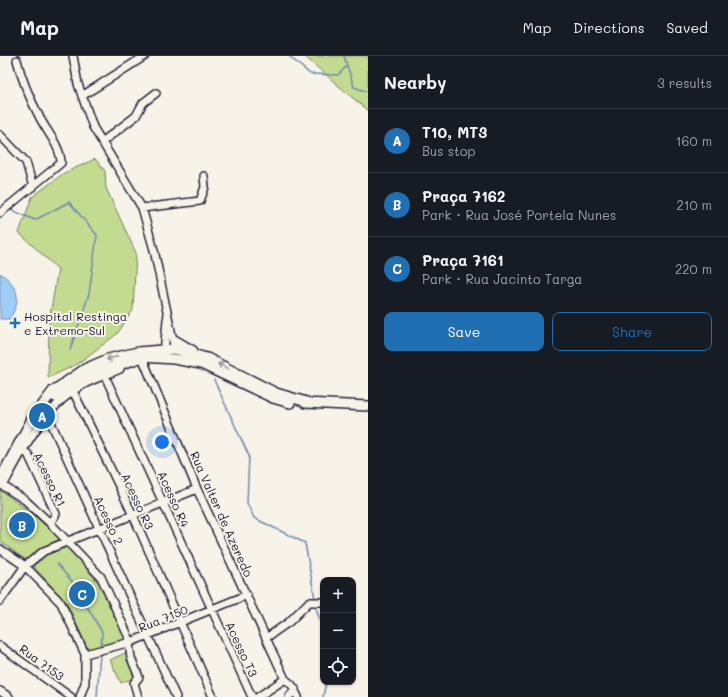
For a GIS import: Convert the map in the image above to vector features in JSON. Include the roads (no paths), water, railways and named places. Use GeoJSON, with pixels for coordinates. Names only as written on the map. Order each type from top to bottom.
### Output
{"type":"FeatureCollection","features":[{"type":"Feature","properties":{"kind":"main road"},"geometry":{"type":"LineString","coordinates":[[1,483],[35,422],[38,410],[53,391],[85,369],[108,359],[139,356],[169,349],[207,358],[276,393],[310,403]]}},
{"type":"Feature","properties":{"kind":"main road"},"geometry":{"type":"LineString","coordinates":[[38,410],[86,380],[139,356],[169,349],[273,398],[290,403],[368,406]]}},
{"type":"Feature","properties":{"kind":"street"},"geometry":{"type":"LineString","coordinates":[[73,56],[78,84],[92,127],[142,208],[154,250],[167,314],[169,349]]}},
{"type":"Feature","properties":{"kind":"street"},"geometry":{"type":"LineString","coordinates":[[82,96],[145,56]]}},
{"type":"Feature","properties":{"kind":"street"},"geometry":{"type":"LineString","coordinates":[[0,213],[61,163],[61,155],[25,89],[17,60]]}},
{"type":"Feature","properties":{"kind":"street"},"geometry":{"type":"LineString","coordinates":[[102,142],[136,116],[143,103],[156,93]]}},
{"type":"Feature","properties":{"kind":"street"},"geometry":{"type":"LineString","coordinates":[[0,136],[26,162],[33,187]]}},
{"type":"Feature","properties":{"kind":"street"},"geometry":{"type":"LineString","coordinates":[[142,208],[200,201],[205,187],[204,176]]}},
{"type":"Feature","properties":{"kind":"street"},"geometry":{"type":"LineString","coordinates":[[35,422],[47,414],[86,380],[105,376],[139,356]]}},
{"type":"Feature","properties":{"kind":"street","name":"Rua Valter de Azeredo"},"geometry":{"type":"LineString","coordinates":[[139,356],[285,679]]}},
{"type":"Feature","properties":{"kind":"street","name":"Acesso R4"},"geometry":{"type":"LineString","coordinates":[[105,376],[164,503],[211,610]]}},
{"type":"Feature","properties":{"kind":"street","name":"Acesso R3"},"geometry":{"type":"LineString","coordinates":[[73,391],[133,515],[179,623],[213,697]]}},
{"type":"Feature","properties":{"kind":"street","name":"Acesso 2"},"geometry":{"type":"LineString","coordinates":[[47,414],[176,697]]}},
{"type":"Feature","properties":{"kind":"street","name":"Acesso R1"},"geometry":{"type":"LineString","coordinates":[[19,450],[28,454],[56,514],[50,523]]}},
{"type":"Feature","properties":{"kind":"street"},"geometry":{"type":"LineString","coordinates":[[1,483],[25,500],[50,523],[101,577],[130,642],[131,658],[139,677],[134,683],[138,697]]}},
{"type":"Feature","properties":{"kind":"street"},"geometry":{"type":"LineString","coordinates":[[1,598],[25,566],[44,551],[198,489]]}},
{"type":"Feature","properties":{"kind":"street"},"geometry":{"type":"LineString","coordinates":[[0,549],[25,566],[61,603],[84,654],[85,683],[80,697]]}},
{"type":"Feature","properties":{"kind":"street","name":"Rua 7150"},"geometry":{"type":"LineString","coordinates":[[84,654],[148,636],[247,595]]}},
{"type":"Feature","properties":{"kind":"street"},"geometry":{"type":"LineString","coordinates":[[266,638],[289,622],[309,602],[320,602]]}},
{"type":"Feature","properties":{"kind":"street","name":"Acesso T3"},"geometry":{"type":"LineString","coordinates":[[211,610],[252,697]]}},
{"type":"Feature","properties":{"kind":"street","name":"Rua 7153"},"geometry":{"type":"LineString","coordinates":[[0,646],[71,697]]}},
{"type":"Feature","properties":{"kind":"street"},"geometry":{"type":"LineString","coordinates":[[258,697],[285,679],[295,689],[298,697]]}},
{"type":"Feature","properties":{"kind":"street"},"geometry":{"type":"LineString","coordinates":[[289,697],[295,689]]}},
{"type":"Feature","properties":{"kind":"street"},"geometry":{"type":"LineString","coordinates":[[0,691],[9,697]]}},
{"type":"Feature","properties":{"kind":"water"},"geometry":{"type":"Polygon","coordinates":[[[0,273],[11,283],[16,293],[16,305],[9,319],[0,319],[0,273]]]}},
{"type":"Feature","properties":{"kind":"waterway"},"geometry":{"type":"LineString","coordinates":[[289,56],[310,74],[338,75],[347,66]]}},
{"type":"Feature","properties":{"kind":"waterway"},"geometry":{"type":"LineString","coordinates":[[344,56],[354,87],[368,92]]}},
{"type":"Feature","properties":{"kind":"waterway"},"geometry":{"type":"LineString","coordinates":[[9,209],[35,220],[69,202],[97,235],[89,294],[70,350]]}},
{"type":"Feature","properties":{"kind":"waterway"},"geometry":{"type":"LineString","coordinates":[[214,380],[249,456],[247,503],[254,518],[305,543],[315,599]]}},
{"type":"Feature","properties":{"kind":"waterway"},"geometry":{"type":"LineString","coordinates":[[57,564],[74,584],[102,632],[101,647]]}},
{"type":"Feature","properties":{"kind":"waterway"},"geometry":{"type":"LineString","coordinates":[[315,605],[320,621]]}},
{"type":"Feature","properties":{"kind":"waterway"},"geometry":{"type":"LineString","coordinates":[[97,697],[100,653]]}},
{"type":"Feature","properties":{"kind":"waterway"},"geometry":{"type":"LineString","coordinates":[[323,697],[325,685]]}},
{"type":"Feature","properties":{"kind":"place","name":"Hospital Restinga e Extremo-Sul"},"geometry":{"type":"Point","coordinates":[15,323]}},
{"type":"Feature","properties":{"kind":"place","name":"T10, MT3"},"geometry":{"type":"Point","coordinates":[42,416]}},
{"type":"Feature","properties":{"kind":"place","name":"Praça 7162"},"geometry":{"type":"Point","coordinates":[22,525]}},
{"type":"Feature","properties":{"kind":"place","name":"Praça 7161"},"geometry":{"type":"Point","coordinates":[82,594]}}]}
